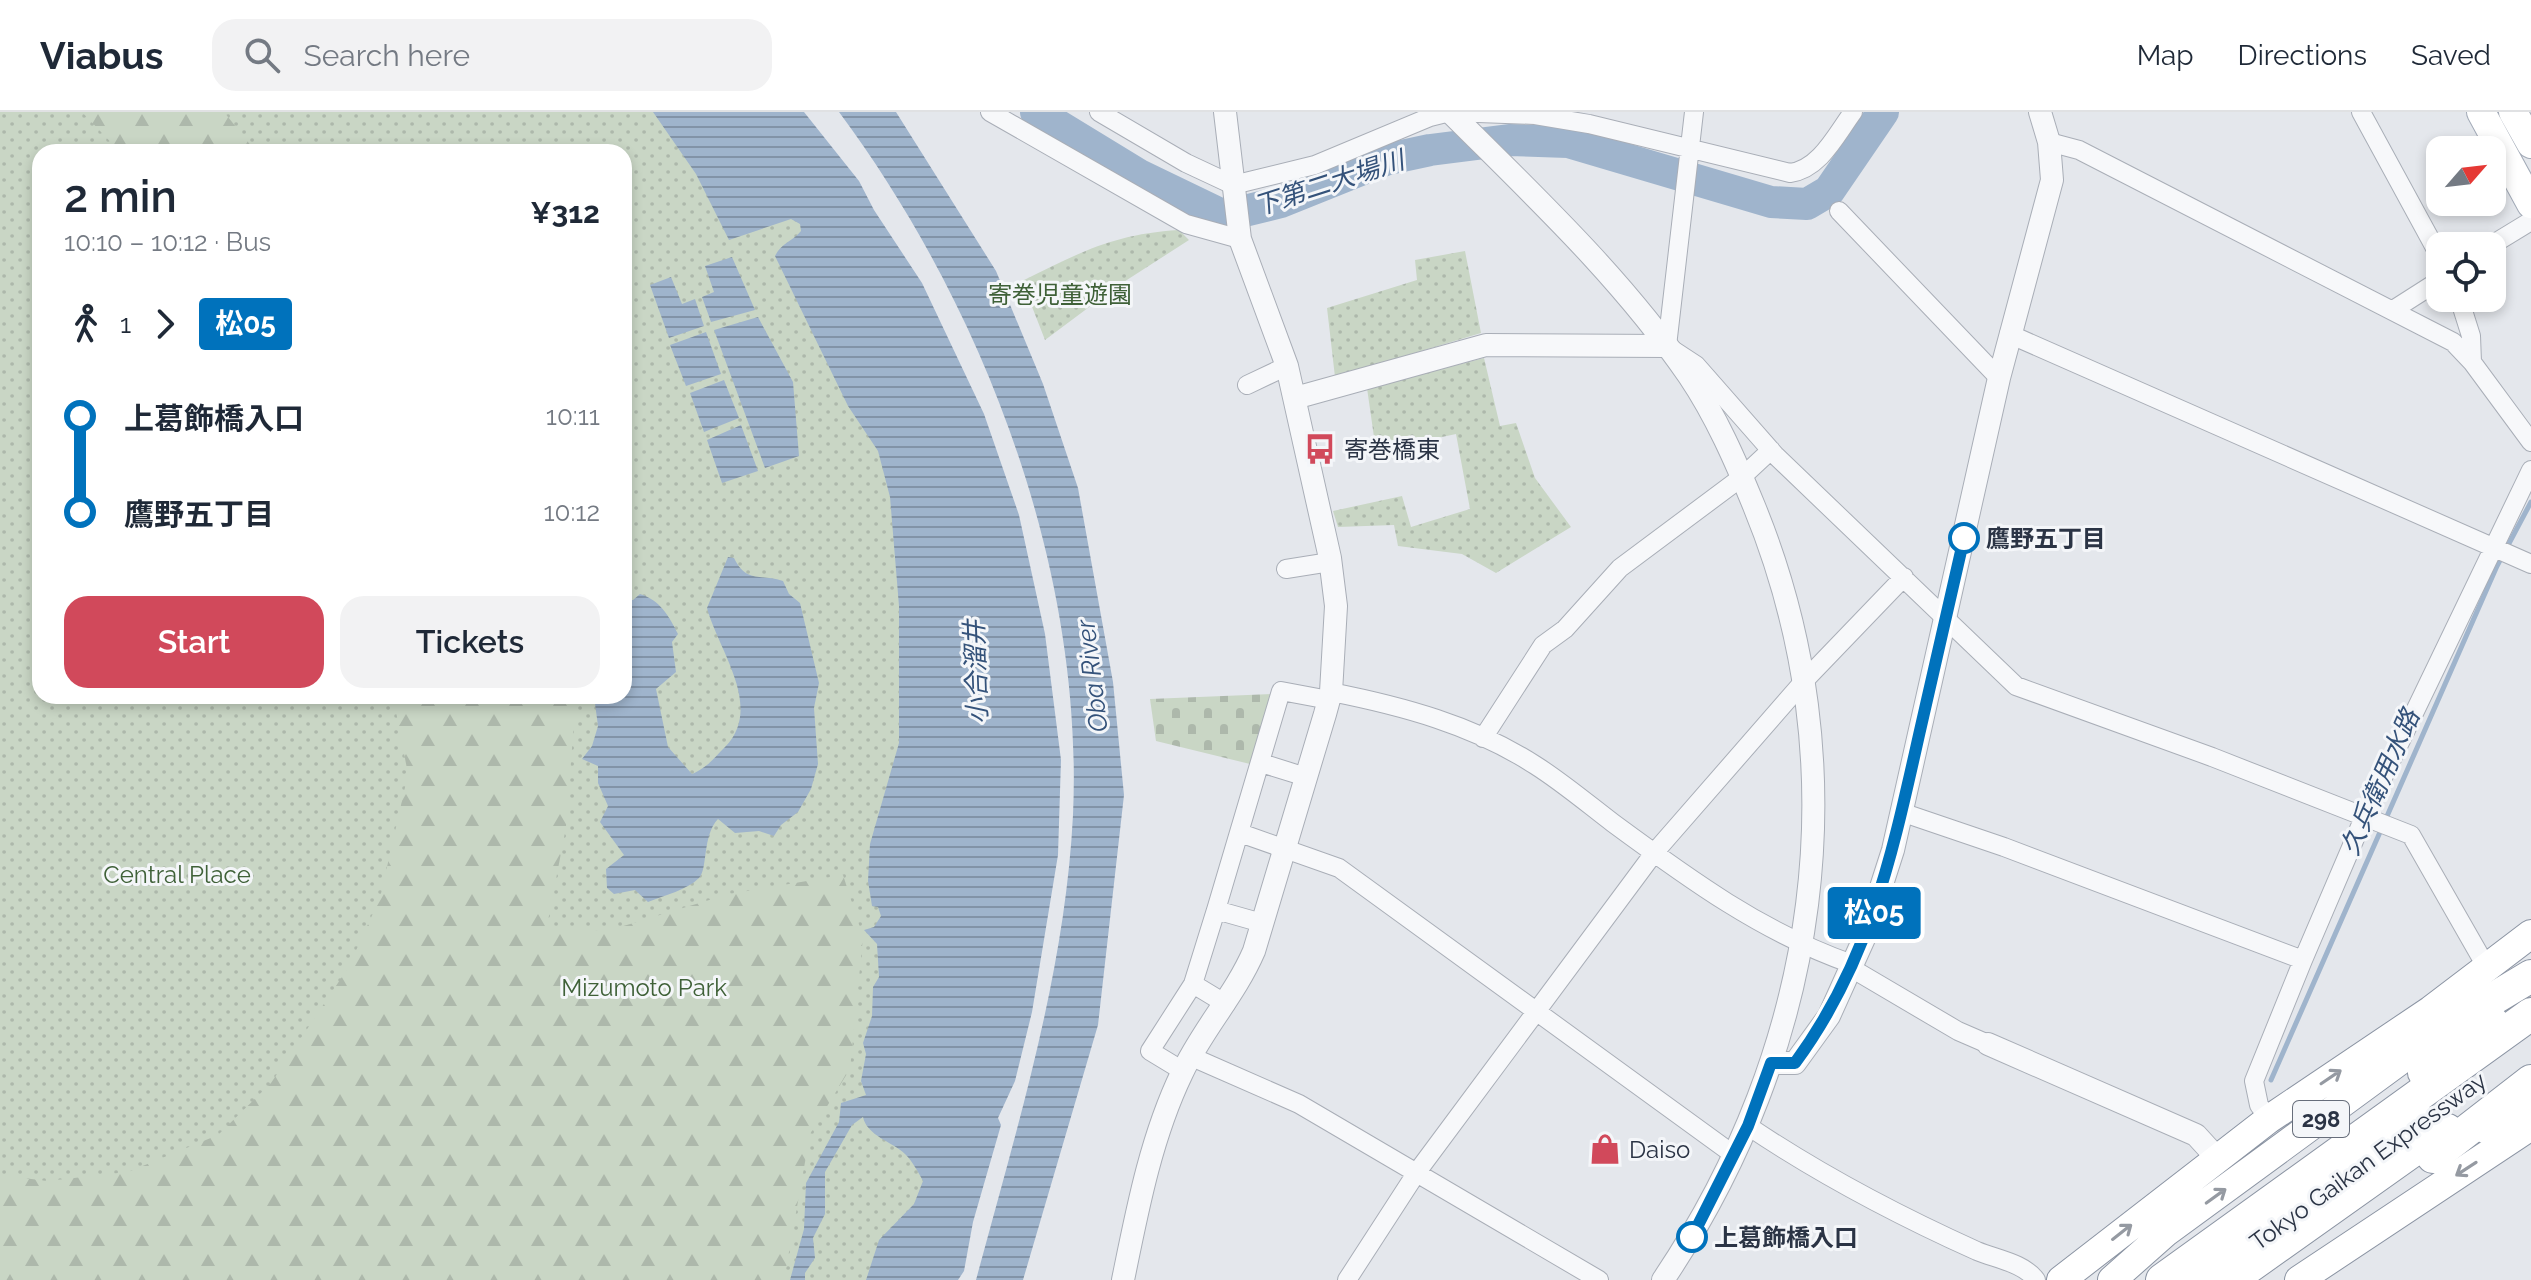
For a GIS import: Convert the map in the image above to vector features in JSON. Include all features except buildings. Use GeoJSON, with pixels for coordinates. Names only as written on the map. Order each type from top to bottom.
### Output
{"type":"FeatureCollection","features":[{"type":"Feature","properties":{"kind":"highway"},"geometry":{"type":"LineString","coordinates":[[2448,1026],[2531,971]]}},
{"type":"Feature","properties":{"kind":"highway","name":"Tokyo Gaikan Expressway"},"geometry":{"type":"LineString","coordinates":[[2162,1280],[2531,1014]]}},
{"type":"Feature","properties":{"kind":"highway"},"geometry":{"type":"LineString","coordinates":[[2433,1157],[2530,1063]]}},
{"type":"Feature","properties":{"kind":"highway","name":"Tokyo Gaikan Expressway"},"geometry":{"type":"LineString","coordinates":[[2205,1280],[2530,1063]]}},
{"type":"Feature","properties":{"kind":"main road"},"geometry":{"type":"LineString","coordinates":[[2481,112],[2531,204]]}},
{"type":"Feature","properties":{"kind":"main road"},"geometry":{"type":"LineString","coordinates":[[2513,112],[2531,144]]}},
{"type":"Feature","properties":{"kind":"main road"},"geometry":{"type":"LineString","coordinates":[[2061,1280],[2269,1119],[2431,1010],[2531,934]]}},
{"type":"Feature","properties":{"kind":"main road","name":"298"},"geometry":{"type":"LineString","coordinates":[[2137,1280],[2494,1021]]}},
{"type":"Feature","properties":{"kind":"main road","name":"298"},"geometry":{"type":"LineString","coordinates":[[2112,1280],[2165,1233],[2448,1026]]}},
{"type":"Feature","properties":{"kind":"main road"},"geometry":{"type":"LineString","coordinates":[[2238,1278],[2394,1169],[2530,1063]]}},
{"type":"Feature","properties":{"kind":"main road"},"geometry":{"type":"LineString","coordinates":[[2238,1278],[2372,1201],[2433,1157],[2531,1102]]}},
{"type":"Feature","properties":{"kind":"main road"},"geometry":{"type":"LineString","coordinates":[[2309,1277],[2531,1126]]}},
{"type":"Feature","properties":{"kind":"street"},"geometry":{"type":"LineString","coordinates":[[990,112],[1186,224],[1239,234]]}},
{"type":"Feature","properties":{"kind":"street"},"geometry":{"type":"LineString","coordinates":[[1099,112],[1234,189],[1315,165],[1430,117],[1450,112],[1535,115],[1630,132],[1689,153],[1778,172],[1804,171],[1817,160],[1853,112]]}},
{"type":"Feature","properties":{"kind":"street"},"geometry":{"type":"LineString","coordinates":[[1123,1280],[1149,1168],[1187,1064],[1242,980],[1330,696],[1336,606],[1330,562],[1287,366],[1239,234],[1225,112]]}},
{"type":"Feature","properties":{"kind":"street"},"geometry":{"type":"LineString","coordinates":[[1450,112],[1598,260],[1667,346],[1711,413],[1742,477],[1771,552],[1804,681],[1813,745],[1815,806],[1812,868],[1802,947],[1771,1063],[1748,1126],[1691,1238],[1663,1280]]}},
{"type":"Feature","properties":{"kind":"street"},"geometry":{"type":"LineString","coordinates":[[1667,346],[1694,112]]}},
{"type":"Feature","properties":{"kind":"street"},"geometry":{"type":"LineString","coordinates":[[1771,1063],[1795,1063],[1829,1016],[1881,892],[2009,334],[2052,180],[2049,142],[2040,112]]}},
{"type":"Feature","properties":{"kind":"street"},"geometry":{"type":"LineString","coordinates":[[2361,112],[2426,232]]}},
{"type":"Feature","properties":{"kind":"street"},"geometry":{"type":"LineString","coordinates":[[2049,142],[2079,150],[2453,342],[2472,362],[2531,442]]}},
{"type":"Feature","properties":{"kind":"street"},"geometry":{"type":"LineString","coordinates":[[1839,211],[1999,378]]}},
{"type":"Feature","properties":{"kind":"street"},"geometry":{"type":"LineString","coordinates":[[2506,236],[2531,221]]}},
{"type":"Feature","properties":{"kind":"street"},"geometry":{"type":"LineString","coordinates":[[2393,310],[2426,289]]}},
{"type":"Feature","properties":{"kind":"street"},"geometry":{"type":"LineString","coordinates":[[2463,312],[2471,336],[2472,362]]}},
{"type":"Feature","properties":{"kind":"street"},"geometry":{"type":"LineString","coordinates":[[2009,334],[2305,462],[2524,562]]}},
{"type":"Feature","properties":{"kind":"street"},"geometry":{"type":"LineString","coordinates":[[1295,398],[1486,345],[1667,346],[1696,365],[1771,450],[2016,686],[2365,815],[2411,835],[2487,968]]}},
{"type":"Feature","properties":{"kind":"street"},"geometry":{"type":"LineString","coordinates":[[1247,385],[1287,366]]}},
{"type":"Feature","properties":{"kind":"street"},"geometry":{"type":"LineString","coordinates":[[1483,738],[1543,645],[1565,629],[1631,558],[1742,477],[1771,450]]}},
{"type":"Feature","properties":{"kind":"street"},"geometry":{"type":"LineString","coordinates":[[2269,1119],[2259,1105],[2254,1081],[2365,815],[2531,470]]}},
{"type":"Feature","properties":{"kind":"street"},"geometry":{"type":"LineString","coordinates":[[1286,569],[1330,562]]}},
{"type":"Feature","properties":{"kind":"street"},"geometry":{"type":"LineString","coordinates":[[1347,1280],[1417,1172],[1654,853],[1804,681],[1904,577]]}},
{"type":"Feature","properties":{"kind":"street"},"geometry":{"type":"LineString","coordinates":[[1599,1280],[1299,1104],[1150,1051],[1193,984],[1281,691],[1406,707],[1483,738],[1535,765],[1654,853],[1755,922],[1802,947],[1852,966],[1958,1031],[2196,1135],[2217,1158]]}},
{"type":"Feature","properties":{"kind":"street"},"geometry":{"type":"LineString","coordinates":[[1261,763],[1306,777]]}},
{"type":"Feature","properties":{"kind":"street"},"geometry":{"type":"LineString","coordinates":[[1901,812],[2004,847],[2303,960]]}},
{"type":"Feature","properties":{"kind":"street"},"geometry":{"type":"LineString","coordinates":[[1240,833],[1339,868],[1734,1155]]}},
{"type":"Feature","properties":{"kind":"street"},"geometry":{"type":"LineString","coordinates":[[1216,910],[1262,923]]}},
{"type":"Feature","properties":{"kind":"street"},"geometry":{"type":"LineString","coordinates":[[1193,984],[1226,1004]]}},
{"type":"Feature","properties":{"kind":"street"},"geometry":{"type":"LineString","coordinates":[[1748,1126],[1867,1200],[2003,1262],[2029,1270],[2036,1280]]}},
{"type":"Feature","properties":{"kind":"green space","name":"Mizumoto Park"},"geometry":{"type":"Polygon","coordinates":[[[0,112],[723,112],[782,173],[911,454],[929,1171],[882,1280],[0,1280],[0,112]]]}},
{"type":"Feature","properties":{"kind":"green space"},"geometry":{"type":"Polygon","coordinates":[[[82,112],[224,112],[250,144],[112,144],[82,112]]]}},
{"type":"Feature","properties":{"kind":"green space","name":"寄巻児童遊園"},"geometry":{"type":"Polygon","coordinates":[[[1179,230],[1189,240],[1116,287],[1045,340],[1022,281],[1097,246],[1135,236],[1179,230]]]}},
{"type":"Feature","properties":{"kind":"green space"},"geometry":{"type":"Polygon","coordinates":[[[1465,251],[1481,333],[1335,377],[1327,308],[1417,280],[1415,260],[1465,251]]]}},
{"type":"Feature","properties":{"kind":"green space"},"geometry":{"type":"Polygon","coordinates":[[[1484,358],[1500,426],[1516,423],[1535,478],[1571,527],[1496,573],[1462,554],[1398,546],[1394,525],[1338,527],[1333,511],[1402,496],[1411,527],[1470,509],[1456,434],[1376,451],[1367,388],[1484,358]]]}},
{"type":"Feature","properties":{"kind":"green space"},"geometry":{"type":"Polygon","coordinates":[[[1275,694],[1250,764],[1156,741],[1150,699],[1275,694]]]}},
{"type":"Feature","properties":{"kind":"green space"},"geometry":{"type":"Polygon","coordinates":[[[395,704],[575,704],[566,827],[547,926],[607,931],[729,894],[843,875],[863,937],[850,1069],[810,1134],[784,1280],[0,1280],[0,1175],[47,1181],[128,1172],[218,1135],[271,1083],[348,968],[380,898],[408,774],[395,704]]]}},
{"type":"Feature","properties":{"kind":"water","name":"小合溜井"},"geometry":{"type":"Polygon","coordinates":[[[653,112],[804,112],[859,181],[874,210],[922,283],[984,414],[1019,515],[1045,634],[1061,760],[1058,855],[1032,1012],[1015,1081],[998,1118],[1001,1125],[973,1222],[964,1271],[958,1280],[866,1280],[879,1240],[914,1204],[923,1181],[905,1154],[875,1134],[865,1124],[863,1117],[852,1125],[825,1172],[825,1214],[813,1238],[815,1258],[805,1273],[805,1280],[790,1280],[804,1229],[806,1183],[839,1122],[841,1103],[866,1095],[861,1081],[866,1054],[863,1043],[872,1016],[873,987],[879,977],[877,944],[864,930],[874,927],[881,916],[878,907],[872,906],[868,881],[870,844],[899,743],[899,606],[890,497],[878,451],[848,406],[775,256],[801,231],[800,224],[791,219],[729,240],[696,174],[653,112]]]}},
{"type":"Feature","properties":{"kind":"water","name":"Oba River"},"geometry":{"type":"Polygon","coordinates":[[[839,112],[896,112],[996,271],[1043,384],[1078,488],[1113,682],[1124,795],[1098,1025],[1023,1280],[976,1280],[1037,1050],[1050,992],[1068,874],[1073,815],[1072,722],[1061,629],[1042,536],[1014,444],[980,355],[938,270],[891,188],[839,112]]]}},
{"type":"Feature","properties":{"kind":"water"},"geometry":{"type":"Polygon","coordinates":[[[732,257],[755,310],[711,322],[702,297],[714,292],[705,266],[732,257]]]}},
{"type":"Feature","properties":{"kind":"water"},"geometry":{"type":"Polygon","coordinates":[[[671,277],[682,304],[695,299],[704,326],[669,338],[650,285],[671,277]]]}},
{"type":"Feature","properties":{"kind":"water"},"geometry":{"type":"Polygon","coordinates":[[[758,317],[793,382],[799,456],[765,468],[714,330],[758,317]]]}},
{"type":"Feature","properties":{"kind":"water"},"geometry":{"type":"Polygon","coordinates":[[[706,332],[721,374],[686,386],[670,345],[706,332]]]}},
{"type":"Feature","properties":{"kind":"water"},"geometry":{"type":"Polygon","coordinates":[[[724,380],[739,418],[704,432],[690,393],[724,380]]]}},
{"type":"Feature","properties":{"kind":"water"},"geometry":{"type":"Polygon","coordinates":[[[741,425],[758,471],[722,483],[707,440],[741,425]]]}},
{"type":"Feature","properties":{"kind":"water"},"geometry":{"type":"Polygon","coordinates":[[[728,557],[734,558],[749,575],[783,581],[789,594],[800,603],[819,683],[814,708],[818,764],[811,789],[798,812],[781,825],[774,836],[759,831],[735,833],[718,819],[710,834],[702,874],[688,886],[648,902],[635,890],[614,894],[607,888],[606,869],[624,855],[600,822],[608,806],[598,783],[598,766],[582,759],[592,746],[598,726],[595,704],[632,704],[632,600],[640,594],[653,600],[678,634],[672,642],[676,672],[656,689],[668,747],[692,774],[706,766],[736,731],[740,715],[740,697],[735,679],[707,608],[728,557]]]}},
{"type":"Feature","properties":{"kind":"waterway","name":"下第二大場川"},"geometry":{"type":"LineString","coordinates":[[1036,112],[1139,175],[1224,216],[1281,202],[1388,159],[1509,140],[1568,142],[1771,202],[1807,204],[1829,191],[1883,112]]}},
{"type":"Feature","properties":{"kind":"waterway","name":"久兵衛用水路"},"geometry":{"type":"LineString","coordinates":[[2271,1080],[2497,566],[2531,502]]}},
{"type":"Feature","properties":{"kind":"tunnel"},"geometry":{"type":"LineString","coordinates":[[2494,1021],[2531,993]]}},
{"type":"Feature","properties":{"kind":"bus line","name":"松05"},"geometry":{"type":"LineString","coordinates":[[1692,1237],[1748,1126],[1771,1063],[1795,1063],[1829,1016],[1866,934],[1893,850],[1964,538]]}},
{"type":"Feature","properties":{"kind":"place","name":"寄巻橋東"},"geometry":{"type":"Point","coordinates":[1320,449]}},
{"type":"Feature","properties":{"kind":"place","name":"鷹野五丁目"},"geometry":{"type":"Point","coordinates":[1964,538]}},
{"type":"Feature","properties":{"kind":"place","name":"Daiso"},"geometry":{"type":"Point","coordinates":[1605,1149]}},
{"type":"Feature","properties":{"kind":"place","name":"上葛飾橋入口"},"geometry":{"type":"Point","coordinates":[1692,1237]}},
{"type":"Feature","properties":{"kind":"park label","name":"Central Place"},"geometry":{"type":"Point","coordinates":[177,874]}}]}
